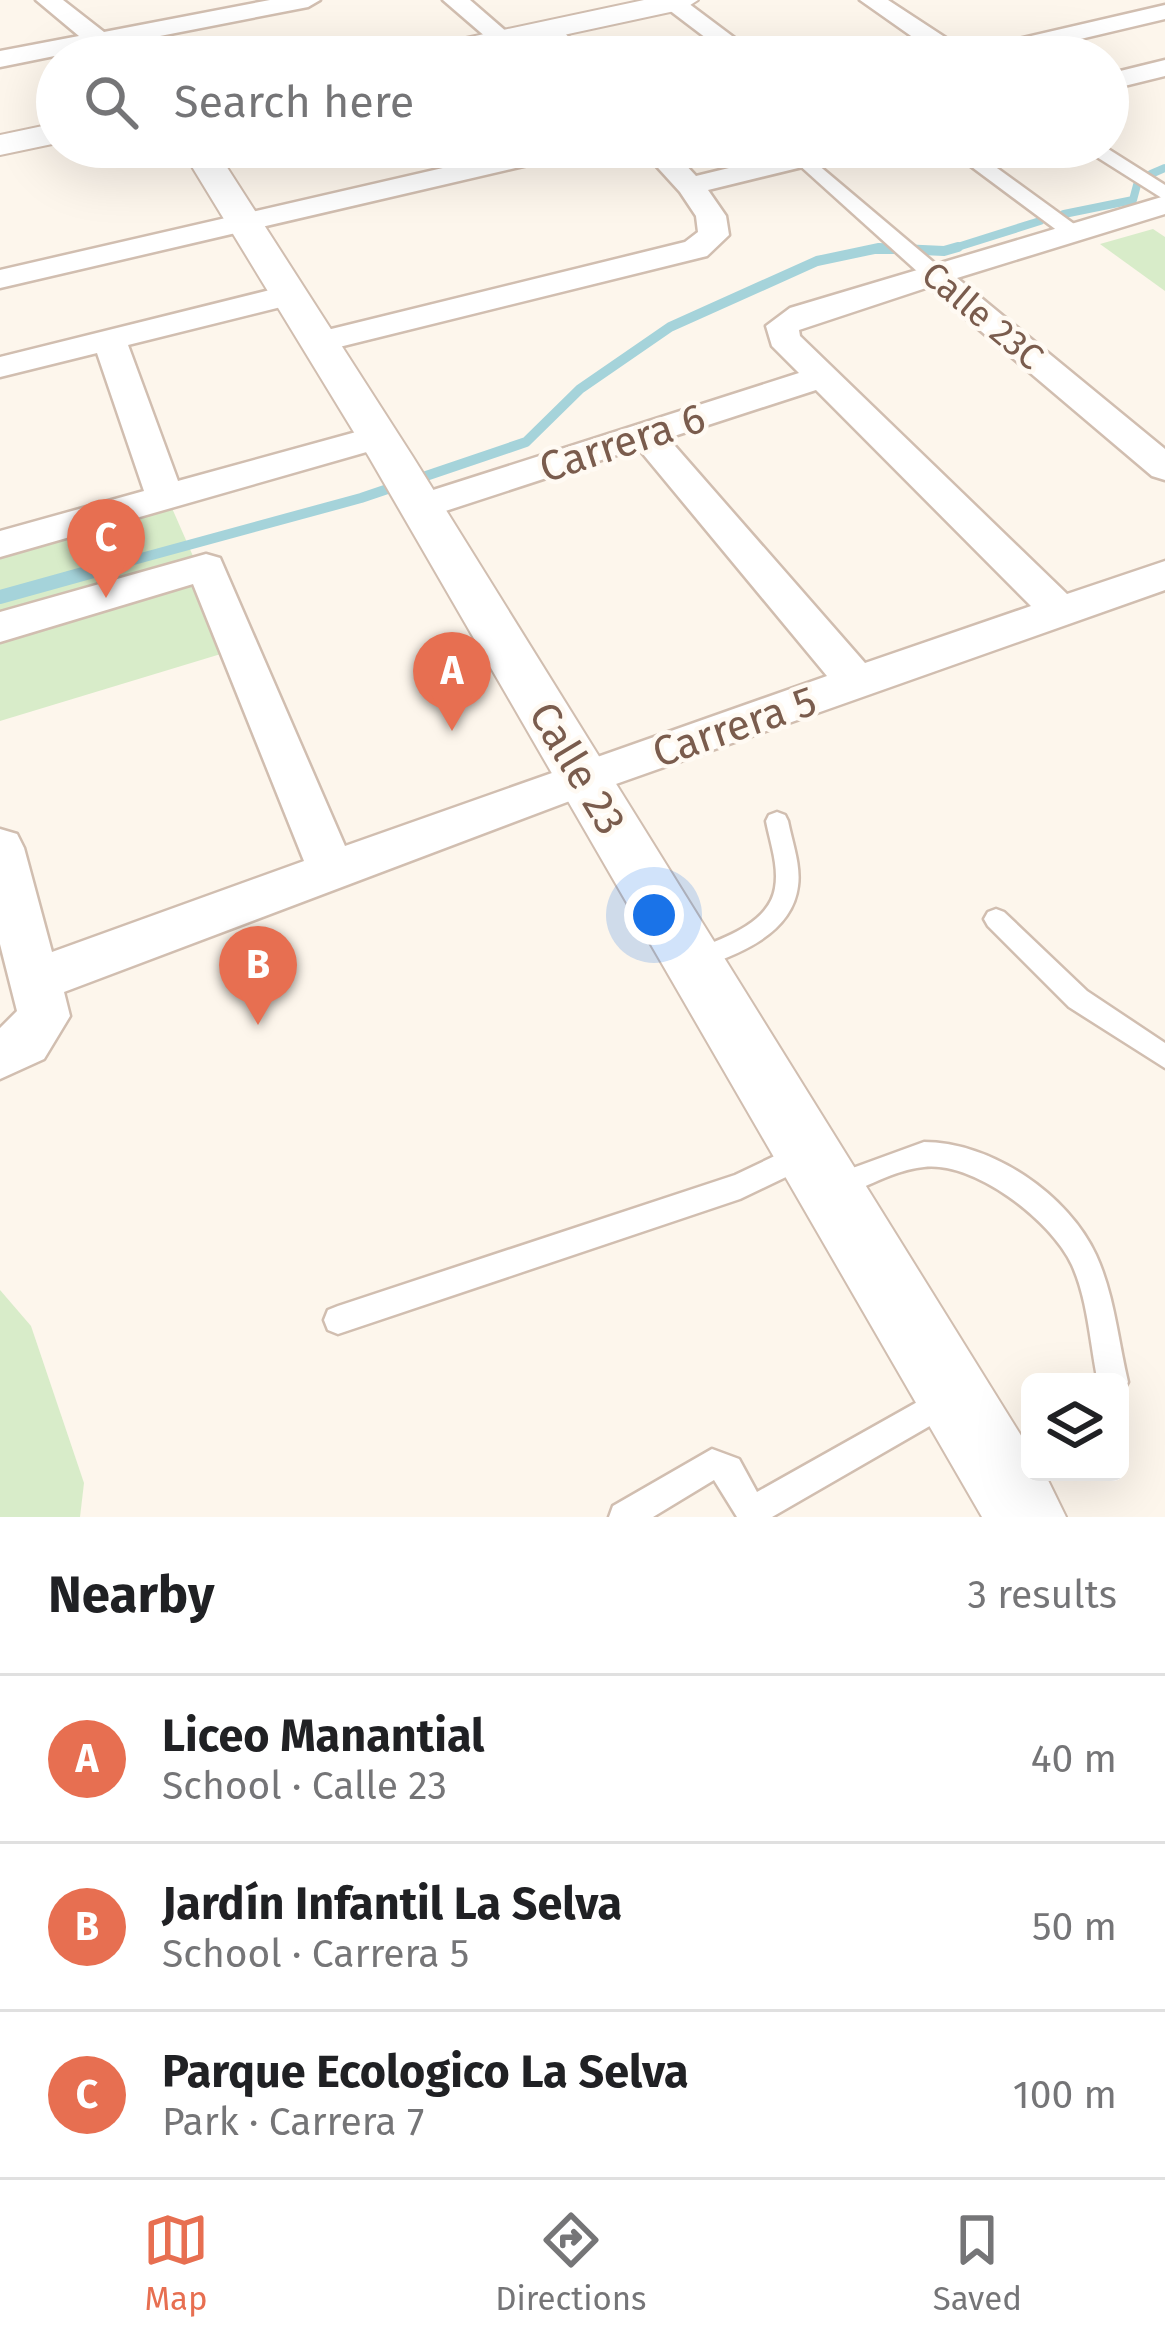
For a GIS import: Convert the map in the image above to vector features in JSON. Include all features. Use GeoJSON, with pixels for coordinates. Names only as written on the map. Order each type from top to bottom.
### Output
{"type":"FeatureCollection","features":[{"type":"Feature","properties":{"kind":"street"},"geometry":{"type":"LineString","coordinates":[[48,0],[94,36]]}},
{"type":"Feature","properties":{"kind":"street"},"geometry":{"type":"LineString","coordinates":[[163,36],[308,0]]}},
{"type":"Feature","properties":{"kind":"street"},"geometry":{"type":"LineString","coordinates":[[455,0],[498,36]]}},
{"type":"Feature","properties":{"kind":"street"},"geometry":{"type":"LineString","coordinates":[[872,0],[926,36]]}},
{"type":"Feature","properties":{"kind":"street"},"geometry":{"type":"LineString","coordinates":[[516,36],[674,1],[720,36]]}},
{"type":"Feature","properties":{"kind":"street"},"geometry":{"type":"LineString","coordinates":[[1083,8],[1111,24]]}},
{"type":"Feature","properties":{"kind":"street"},"geometry":{"type":"LineString","coordinates":[[1060,36],[1165,12]]}},
{"type":"Feature","properties":{"kind":"street"},"geometry":{"type":"LineString","coordinates":[[548,29],[554,36]]}},
{"type":"Feature","properties":{"kind":"street"},"geometry":{"type":"LineString","coordinates":[[0,59],[36,56]]}},
{"type":"Feature","properties":{"kind":"street"},"geometry":{"type":"LineString","coordinates":[[1129,77],[1165,68]]}},
{"type":"Feature","properties":{"kind":"street"},"geometry":{"type":"LineString","coordinates":[[1129,85],[1165,101]]}},
{"type":"Feature","properties":{"kind":"street"},"geometry":{"type":"LineString","coordinates":[[0,145],[36,137]]}},
{"type":"Feature","properties":{"kind":"street","name":"Calle 23"},"geometry":{"type":"LineString","coordinates":[[210,168],[401,475],[1026,1517]]}},
{"type":"Feature","properties":{"kind":"street"},"geometry":{"type":"LineString","coordinates":[[454,168],[457,172]]}},
{"type":"Feature","properties":{"kind":"street"},"geometry":{"type":"LineString","coordinates":[[0,238],[6,278],[475,168]]}},
{"type":"Feature","properties":{"kind":"street"},"geometry":{"type":"LineString","coordinates":[[319,342],[696,249],[714,235],[711,216],[673,168]]}},
{"type":"Feature","properties":{"kind":"street"},"geometry":{"type":"LineString","coordinates":[[690,186],[766,168]]}},
{"type":"Feature","properties":{"kind":"street","name":"Calle 23C"},"geometry":{"type":"LineString","coordinates":[[814,168],[1165,468]]}},
{"type":"Feature","properties":{"kind":"street"},"geometry":{"type":"LineString","coordinates":[[985,168],[1075,232]]}},
{"type":"Feature","properties":{"kind":"street"},"geometry":{"type":"LineString","coordinates":[[1115,168],[1161,208]]}},
{"type":"Feature","properties":{"kind":"street"},"geometry":{"type":"LineString","coordinates":[[1061,612],[784,339],[782,326],[802,315],[1161,208]]}},
{"type":"Feature","properties":{"kind":"street"},"geometry":{"type":"LineString","coordinates":[[0,367],[290,295]]}},
{"type":"Feature","properties":{"kind":"street"},"geometry":{"type":"LineString","coordinates":[[110,340],[165,498]]}},
{"type":"Feature","properties":{"kind":"street","name":"Carrera 6"},"geometry":{"type":"LineString","coordinates":[[0,544],[165,498],[401,475],[645,434],[823,376]]}},
{"type":"Feature","properties":{"kind":"street"},"geometry":{"type":"LineString","coordinates":[[645,434],[856,683]]}},
{"type":"Feature","properties":{"kind":"street"},"geometry":{"type":"LineString","coordinates":[[0,627],[206,567],[332,871]]}},
{"type":"Feature","properties":{"kind":"street","name":"Carrera 5"},"geometry":{"type":"LineString","coordinates":[[24,1022],[332,871],[1165,575]]}},
{"type":"Feature","properties":{"kind":"street"},"geometry":{"type":"LineString","coordinates":[[0,848],[24,1022]]}},
{"type":"Feature","properties":{"kind":"lane"},"geometry":{"type":"LineString","coordinates":[[693,961],[744,939],[772,917],[787,888],[778,821]]}},
{"type":"Feature","properties":{"kind":"lane"},"geometry":{"type":"LineString","coordinates":[[996,920],[1078,999],[1165,1057]]}},
{"type":"Feature","properties":{"kind":"lane"},"geometry":{"type":"LineString","coordinates":[[338,1320],[740,1186],[926,1154],[948,1155],[991,1171],[1054,1217],[1084,1260],[1111,1373]]}},
{"type":"Feature","properties":{"kind":"lane"},"geometry":{"type":"LineString","coordinates":[[624,1517],[712,1464],[728,1470],[752,1515],[954,1396]]}},
{"type":"Feature","properties":{"kind":"green space"},"geometry":{"type":"Polygon","coordinates":[[[1153,229],[1165,237],[1165,291],[1100,244],[1153,229]]]}},
{"type":"Feature","properties":{"kind":"green space"},"geometry":{"type":"Polygon","coordinates":[[[168,499],[234,650],[0,721],[0,546],[168,499]]]}},
{"type":"Feature","properties":{"kind":"green space"},"geometry":{"type":"Polygon","coordinates":[[[0,1290],[31,1326],[84,1483],[80,1517],[0,1517],[0,1290]]]}},
{"type":"Feature","properties":{"kind":"waterway"},"geometry":{"type":"LineString","coordinates":[[1151,174],[1165,168]]}},
{"type":"Feature","properties":{"kind":"waterway"},"geometry":{"type":"LineString","coordinates":[[1064,214],[1133,200],[1137,185]]}},
{"type":"Feature","properties":{"kind":"waterway"},"geometry":{"type":"LineString","coordinates":[[953,248],[1040,221]]}},
{"type":"Feature","properties":{"kind":"waterway"},"geometry":{"type":"LineString","coordinates":[[953,248],[958,247]]}},
{"type":"Feature","properties":{"kind":"waterway"},"geometry":{"type":"LineString","coordinates":[[108,567],[361,498],[526,442],[580,389],[670,327],[817,261],[879,248],[953,248]]}},
{"type":"Feature","properties":{"kind":"waterway"},"geometry":{"type":"LineString","coordinates":[[948,250],[953,248]]}},
{"type":"Feature","properties":{"kind":"waterway"},"geometry":{"type":"LineString","coordinates":[[871,250],[917,250]]}},
{"type":"Feature","properties":{"kind":"waterway"},"geometry":{"type":"LineString","coordinates":[[0,597],[108,567]]}},
{"type":"Feature","properties":{"kind":"waterway"},"geometry":{"type":"LineString","coordinates":[[97,570],[108,567]]}},
{"type":"Feature","properties":{"kind":"place","name":"Parque Ecologico La Selva"},"geometry":{"type":"Point","coordinates":[106,598]}},
{"type":"Feature","properties":{"kind":"place","name":"Liceo Manantial"},"geometry":{"type":"Point","coordinates":[452,731]}},
{"type":"Feature","properties":{"kind":"place","name":"Jardín Infantil La Selva"},"geometry":{"type":"Point","coordinates":[258,1025]}}]}
